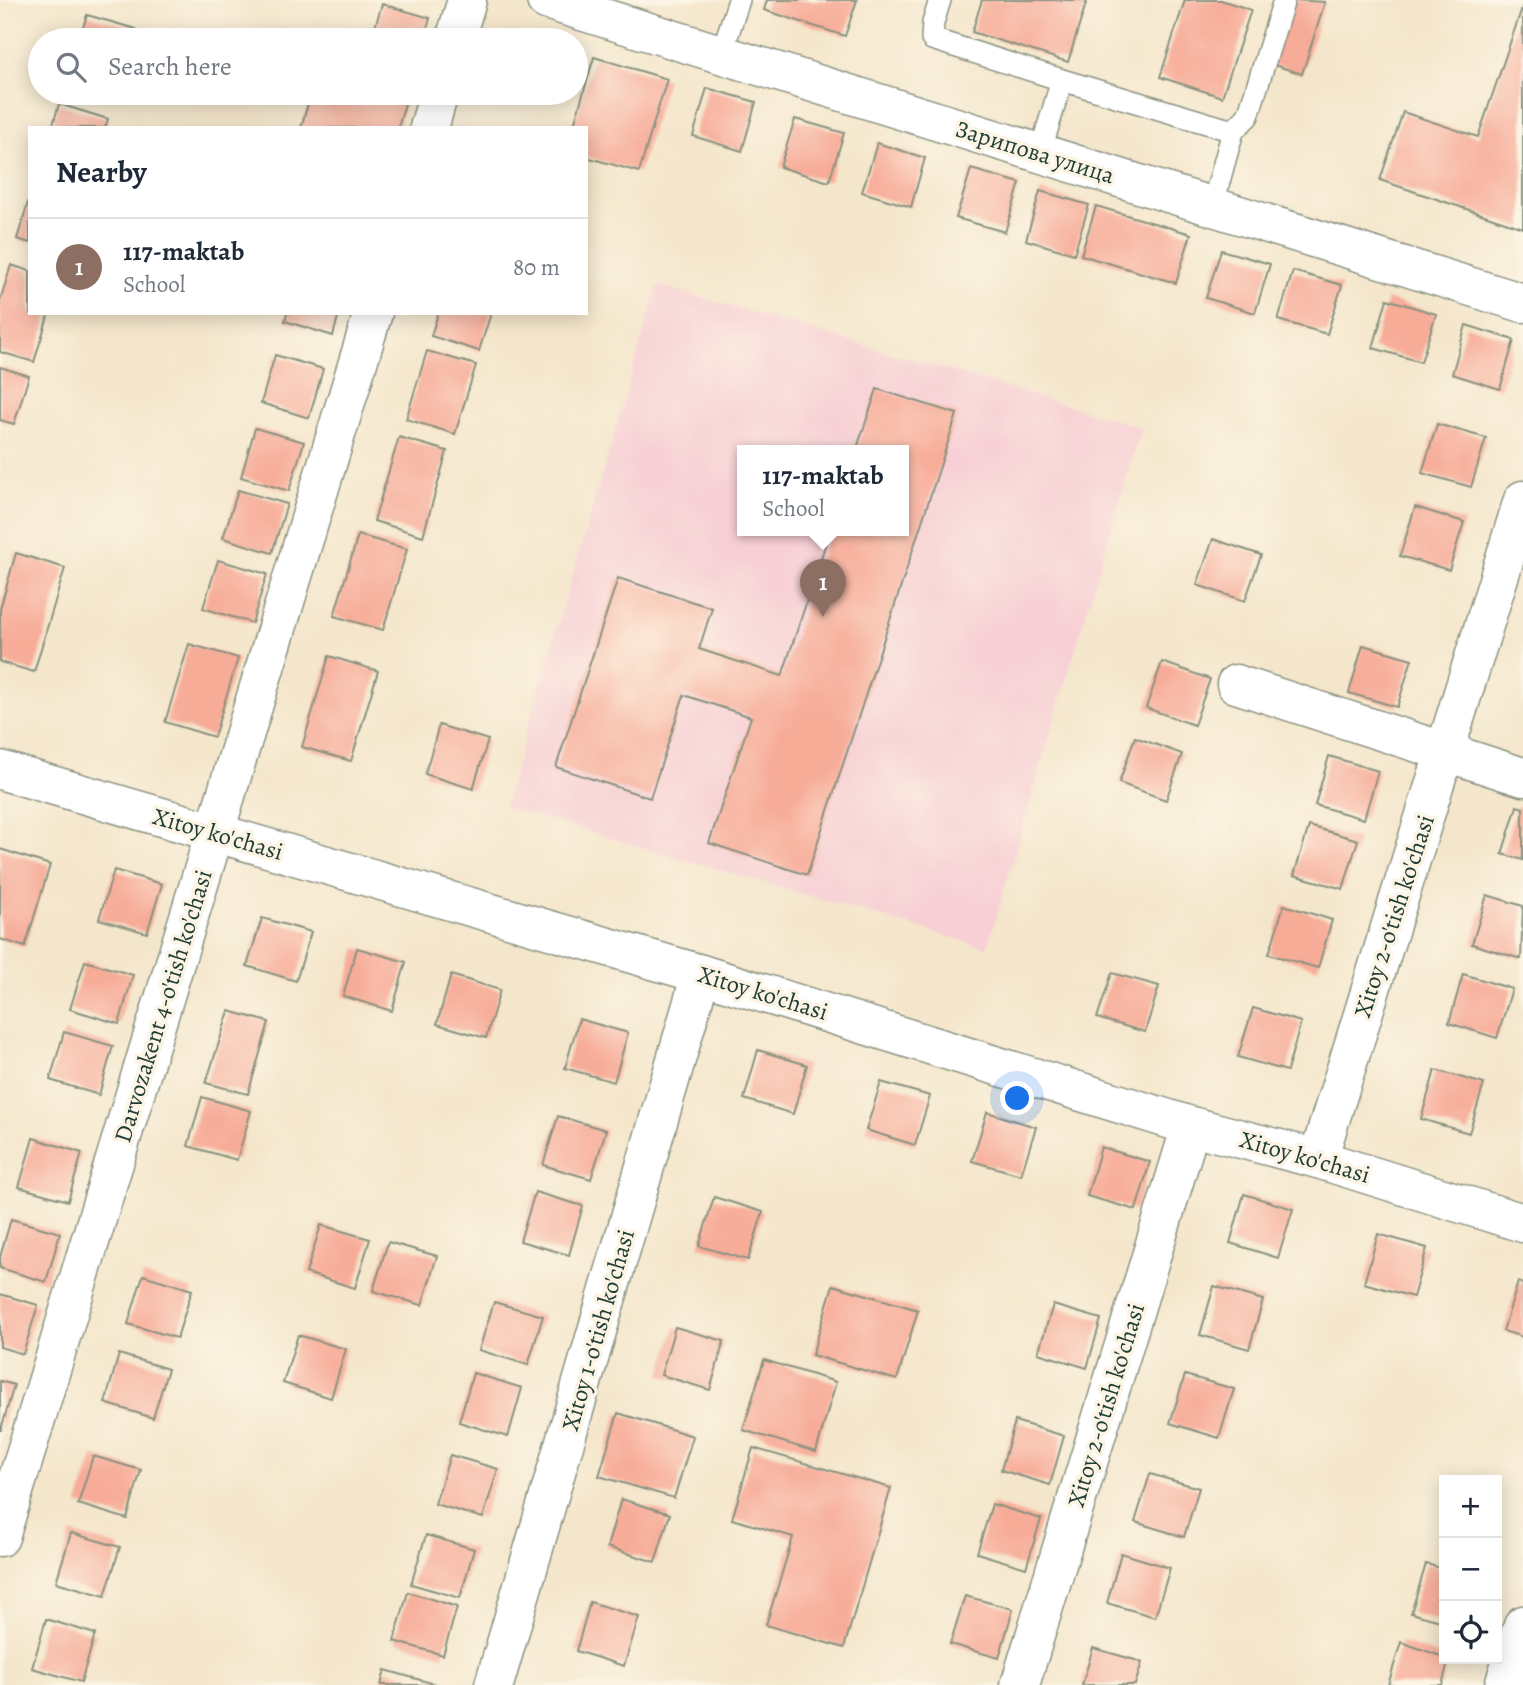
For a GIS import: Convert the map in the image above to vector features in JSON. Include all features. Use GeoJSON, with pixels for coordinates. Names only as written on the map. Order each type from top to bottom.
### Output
{"type":"FeatureCollection","features":[{"type":"Feature","properties":{"kind":"street"},"geometry":{"type":"LineString","coordinates":[[459,28],[467,0]]}},
{"type":"Feature","properties":{"kind":"street","name":"Зарипова улица"},"geometry":{"type":"LineString","coordinates":[[551,1],[1523,303]]}},
{"type":"Feature","properties":{"kind":"street"},"geometry":{"type":"LineString","coordinates":[[430,126],[436,105]]}},
{"type":"Feature","properties":{"kind":"street","name":"Darvozakent 4-o'tish ko'chasi"},"geometry":{"type":"LineString","coordinates":[[0,1537],[372,315]]}},
{"type":"Feature","properties":{"kind":"street","name":"Xitoy 2-o'tish ko'chasi"},"geometry":{"type":"LineString","coordinates":[[1318,1159],[1523,500]]}},
{"type":"Feature","properties":{"kind":"street"},"geometry":{"type":"LineString","coordinates":[[1236,684],[1445,754],[1523,777]]}},
{"type":"Feature","properties":{"kind":"street","name":"Xitoy ko'chasi"},"geometry":{"type":"LineString","coordinates":[[0,771],[701,974],[1191,1126],[1318,1159],[1523,1223]]}},
{"type":"Feature","properties":{"kind":"street","name":"Xitoy 1-o'tish ko'chasi"},"geometry":{"type":"LineString","coordinates":[[494,1685],[701,974]]}},
{"type":"Feature","properties":{"kind":"street","name":"Xitoy 2-o'tish ko'chasi"},"geometry":{"type":"LineString","coordinates":[[1020,1685],[1191,1126]]}},
{"type":"Feature","properties":{"kind":"street"},"geometry":{"type":"LineString","coordinates":[[1504,1685],[1523,1625]]}},
{"type":"Feature","properties":{"kind":"lane"},"geometry":{"type":"LineString","coordinates":[[721,55],[739,0]]}},
{"type":"Feature","properties":{"kind":"lane"},"geometry":{"type":"LineString","coordinates":[[940,0],[933,23],[932,39],[1233,131]]}},
{"type":"Feature","properties":{"kind":"lane"},"geometry":{"type":"LineString","coordinates":[[1212,207],[1233,131],[1248,116],[1284,0]]}},
{"type":"Feature","properties":{"kind":"lane"},"geometry":{"type":"LineString","coordinates":[[1040,153],[1062,80]]}},
{"type":"Feature","properties":{"kind":"shaded area"},"geometry":{"type":"Polygon","coordinates":[[[658,285],[1141,427],[987,948],[504,807],[658,285]]]}},
{"type":"Feature","properties":{"kind":"building"},"geometry":{"type":"Polygon","coordinates":[[[767,0],[857,0],[845,36],[764,10],[767,0]]]}},
{"type":"Feature","properties":{"kind":"building"},"geometry":{"type":"Polygon","coordinates":[[[982,0],[1087,0],[1068,62],[972,32],[982,0]]]}},
{"type":"Feature","properties":{"kind":"building"},"geometry":{"type":"Polygon","coordinates":[[[1185,0],[1221,0],[1251,10],[1222,97],[1160,77],[1185,0]]]}},
{"type":"Feature","properties":{"kind":"building"},"geometry":{"type":"Polygon","coordinates":[[[1292,0],[1325,2],[1302,74],[1271,64],[1292,0]]]}},
{"type":"Feature","properties":{"kind":"building"},"geometry":{"type":"Polygon","coordinates":[[[382,4],[430,18],[427,28],[375,28],[382,4]]]}},
{"type":"Feature","properties":{"kind":"building"},"geometry":{"type":"Polygon","coordinates":[[[1523,5],[1523,228],[1380,180],[1403,112],[1478,137],[1523,5]]]}},
{"type":"Feature","properties":{"kind":"building"},"geometry":{"type":"Polygon","coordinates":[[[87,15],[132,28],[83,28],[87,15]]]}},
{"type":"Feature","properties":{"kind":"building"},"geometry":{"type":"Polygon","coordinates":[[[594,57],[667,79],[639,172],[588,158],[588,126],[574,126],[580,105],[588,105],[588,77],[594,57]]]}},
{"type":"Feature","properties":{"kind":"building"},"geometry":{"type":"Polygon","coordinates":[[[707,88],[756,102],[742,151],[693,136],[707,88]]]}},
{"type":"Feature","properties":{"kind":"building"},"geometry":{"type":"Polygon","coordinates":[[[59,105],[108,119],[106,126],[53,126],[59,105]]]}},
{"type":"Feature","properties":{"kind":"building"},"geometry":{"type":"Polygon","coordinates":[[[308,105],[405,105],[399,126],[302,126],[308,105]]]}},
{"type":"Feature","properties":{"kind":"building"},"geometry":{"type":"Polygon","coordinates":[[[795,119],[844,133],[829,182],[780,167],[795,119]]]}},
{"type":"Feature","properties":{"kind":"building"},"geometry":{"type":"Polygon","coordinates":[[[877,143],[925,158],[911,207],[862,192],[877,143]]]}},
{"type":"Feature","properties":{"kind":"building"},"geometry":{"type":"Polygon","coordinates":[[[971,169],[1020,183],[1005,232],[956,218],[971,169]]]}},
{"type":"Feature","properties":{"kind":"building"},"geometry":{"type":"Polygon","coordinates":[[[1040,191],[1089,205],[1074,254],[1026,240],[1040,191]]]}},
{"type":"Feature","properties":{"kind":"building"},"geometry":{"type":"Polygon","coordinates":[[[28,203],[28,242],[17,239],[28,203]]]}},
{"type":"Feature","properties":{"kind":"building"},"geometry":{"type":"Polygon","coordinates":[[[1096,206],[1191,234],[1176,283],[1081,255],[1096,206]]]}},
{"type":"Feature","properties":{"kind":"building"},"geometry":{"type":"Polygon","coordinates":[[[1221,250],[1270,264],[1255,313],[1206,298],[1221,250]]]}},
{"type":"Feature","properties":{"kind":"building"},"geometry":{"type":"Polygon","coordinates":[[[11,265],[28,270],[28,315],[48,315],[34,362],[0,352],[0,301],[11,265]]]}},
{"type":"Feature","properties":{"kind":"building"},"geometry":{"type":"Polygon","coordinates":[[[1293,271],[1342,285],[1327,334],[1278,320],[1293,271]]]}},
{"type":"Feature","properties":{"kind":"building"},"geometry":{"type":"Polygon","coordinates":[[[1387,299],[1436,314],[1421,362],[1373,348],[1387,299]]]}},
{"type":"Feature","properties":{"kind":"building"},"geometry":{"type":"Polygon","coordinates":[[[286,315],[338,315],[333,336],[285,321],[286,315]]]}},
{"type":"Feature","properties":{"kind":"building"},"geometry":{"type":"Polygon","coordinates":[[[437,315],[490,315],[479,351],[431,336],[437,315]]]}},
{"type":"Feature","properties":{"kind":"building"},"geometry":{"type":"Polygon","coordinates":[[[1466,325],[1514,340],[1500,389],[1452,374],[1466,325]]]}},
{"type":"Feature","properties":{"kind":"building"},"geometry":{"type":"Polygon","coordinates":[[[427,351],[476,365],[455,434],[406,419],[427,351]]]}},
{"type":"Feature","properties":{"kind":"building"},"geometry":{"type":"Polygon","coordinates":[[[275,355],[323,369],[309,418],[261,403],[275,355]]]}},
{"type":"Feature","properties":{"kind":"building"},"geometry":{"type":"Polygon","coordinates":[[[0,367],[29,376],[14,424],[0,420],[0,367]]]}},
{"type":"Feature","properties":{"kind":"building"},"geometry":{"type":"Polygon","coordinates":[[[877,389],[957,414],[807,875],[709,843],[751,717],[684,695],[650,798],[556,767],[618,578],[712,608],[699,649],[782,676],[828,536],[909,536],[909,445],[858,445],[877,389]]]}},
{"type":"Feature","properties":{"kind":"building"},"geometry":{"type":"Polygon","coordinates":[[[1437,424],[1486,438],[1471,487],[1422,473],[1437,424]]]}},
{"type":"Feature","properties":{"kind":"building"},"geometry":{"type":"Polygon","coordinates":[[[255,428],[304,442],[289,491],[241,477],[255,428]]]}},
{"type":"Feature","properties":{"kind":"building"},"geometry":{"type":"Polygon","coordinates":[[[399,437],[447,451],[423,536],[374,521],[399,437]]]}},
{"type":"Feature","properties":{"kind":"building"},"geometry":{"type":"Polygon","coordinates":[[[238,490],[287,504],[272,553],[223,538],[238,490]]]}},
{"type":"Feature","properties":{"kind":"building"},"geometry":{"type":"Polygon","coordinates":[[[1415,507],[1464,522],[1449,570],[1400,556],[1415,507]]]}},
{"type":"Feature","properties":{"kind":"building"},"geometry":{"type":"Polygon","coordinates":[[[358,535],[407,549],[383,630],[334,616],[358,535]]]}},
{"type":"Feature","properties":{"kind":"building"},"geometry":{"type":"Polygon","coordinates":[[[1213,539],[1261,555],[1245,601],[1197,585],[1213,539]]]}},
{"type":"Feature","properties":{"kind":"building"},"geometry":{"type":"Polygon","coordinates":[[[16,553],[65,568],[34,672],[0,662],[0,609],[16,553]]]}},
{"type":"Feature","properties":{"kind":"building"},"geometry":{"type":"Polygon","coordinates":[[[218,560],[267,574],[252,623],[203,608],[218,560]]]}},
{"type":"Feature","properties":{"kind":"building"},"geometry":{"type":"Polygon","coordinates":[[[189,644],[238,658],[214,737],[165,722],[189,644]]]}},
{"type":"Feature","properties":{"kind":"building"},"geometry":{"type":"Polygon","coordinates":[[[1363,645],[1412,659],[1397,707],[1349,693],[1363,645]]]}},
{"type":"Feature","properties":{"kind":"building"},"geometry":{"type":"Polygon","coordinates":[[[329,656],[378,671],[351,761],[302,747],[329,656]]]}},
{"type":"Feature","properties":{"kind":"building"},"geometry":{"type":"Polygon","coordinates":[[[1162,662],[1210,679],[1194,725],[1146,708],[1162,662]]]}},
{"type":"Feature","properties":{"kind":"building"},"geometry":{"type":"Polygon","coordinates":[[[439,725],[488,740],[473,789],[425,774],[439,725]]]}},
{"type":"Feature","properties":{"kind":"building"},"geometry":{"type":"Polygon","coordinates":[[[1135,737],[1182,754],[1166,800],[1119,783],[1135,737]]]}},
{"type":"Feature","properties":{"kind":"building"},"geometry":{"type":"Polygon","coordinates":[[[1329,756],[1378,771],[1364,819],[1315,805],[1329,756]]]}},
{"type":"Feature","properties":{"kind":"building"},"geometry":{"type":"Polygon","coordinates":[[[1517,806],[1523,808],[1523,860],[1502,854],[1517,806]]]}},
{"type":"Feature","properties":{"kind":"building"},"geometry":{"type":"Polygon","coordinates":[[[1309,826],[1358,840],[1343,889],[1294,875],[1309,826]]]}},
{"type":"Feature","properties":{"kind":"building"},"geometry":{"type":"Polygon","coordinates":[[[0,849],[50,865],[25,947],[0,939],[0,849]]]}},
{"type":"Feature","properties":{"kind":"building"},"geometry":{"type":"Polygon","coordinates":[[[114,870],[162,884],[147,933],[99,919],[114,870]]]}},
{"type":"Feature","properties":{"kind":"building"},"geometry":{"type":"Polygon","coordinates":[[[1487,895],[1523,906],[1521,959],[1472,944],[1487,895]]]}},
{"type":"Feature","properties":{"kind":"building"},"geometry":{"type":"Polygon","coordinates":[[[1284,905],[1332,920],[1318,968],[1269,954],[1284,905]]]}},
{"type":"Feature","properties":{"kind":"building"},"geometry":{"type":"Polygon","coordinates":[[[262,918],[311,932],[296,981],[247,966],[262,918]]]}},
{"type":"Feature","properties":{"kind":"building"},"geometry":{"type":"Polygon","coordinates":[[[357,948],[406,962],[392,1011],[343,996],[357,948]]]}},
{"type":"Feature","properties":{"kind":"building"},"geometry":{"type":"Polygon","coordinates":[[[85,961],[133,975],[119,1024],[70,1009],[85,961]]]}},
{"type":"Feature","properties":{"kind":"building"},"geometry":{"type":"Polygon","coordinates":[[[1112,973],[1159,986],[1145,1032],[1097,1018],[1112,973]]]}},
{"type":"Feature","properties":{"kind":"building"},"geometry":{"type":"Polygon","coordinates":[[[1463,974],[1512,989],[1497,1038],[1449,1023],[1463,974]]]}},
{"type":"Feature","properties":{"kind":"building"},"geometry":{"type":"Polygon","coordinates":[[[451,975],[500,990],[486,1038],[437,1024],[451,975]]]}},
{"type":"Feature","properties":{"kind":"building"},"geometry":{"type":"Polygon","coordinates":[[[1253,1008],[1301,1022],[1287,1071],[1238,1057],[1253,1008]]]}},
{"type":"Feature","properties":{"kind":"building"},"geometry":{"type":"Polygon","coordinates":[[[229,1011],[269,1022],[248,1094],[206,1083],[229,1011]]]}},
{"type":"Feature","properties":{"kind":"building"},"geometry":{"type":"Polygon","coordinates":[[[579,1019],[628,1033],[614,1082],[565,1068],[579,1019]]]}},
{"type":"Feature","properties":{"kind":"building"},"geometry":{"type":"Polygon","coordinates":[[[64,1032],[113,1046],[99,1095],[50,1080],[64,1032]]]}},
{"type":"Feature","properties":{"kind":"building"},"geometry":{"type":"Polygon","coordinates":[[[758,1050],[807,1065],[793,1114],[744,1099],[758,1050]]]}},
{"type":"Feature","properties":{"kind":"building"},"geometry":{"type":"Polygon","coordinates":[[[1435,1070],[1484,1084],[1469,1133],[1421,1119],[1435,1070]]]}},
{"type":"Feature","properties":{"kind":"building"},"geometry":{"type":"Polygon","coordinates":[[[881,1082],[930,1096],[915,1145],[866,1130],[881,1082]]]}},
{"type":"Feature","properties":{"kind":"building"},"geometry":{"type":"Polygon","coordinates":[[[202,1097],[251,1111],[237,1160],[188,1146],[202,1097]]]}},
{"type":"Feature","properties":{"kind":"building"},"geometry":{"type":"Polygon","coordinates":[[[987,1112],[1036,1127],[1021,1175],[972,1161],[987,1112]]]}},
{"type":"Feature","properties":{"kind":"building"},"geometry":{"type":"Polygon","coordinates":[[[558,1116],[606,1130],[591,1179],[543,1165],[558,1116]]]}},
{"type":"Feature","properties":{"kind":"building"},"geometry":{"type":"Polygon","coordinates":[[[33,1138],[82,1153],[68,1201],[19,1187],[33,1138]]]}},
{"type":"Feature","properties":{"kind":"building"},"geometry":{"type":"Polygon","coordinates":[[[1101,1147],[1150,1162],[1136,1210],[1087,1196],[1101,1147]]]}},
{"type":"Feature","properties":{"kind":"building"},"geometry":{"type":"Polygon","coordinates":[[[535,1192],[583,1206],[569,1255],[520,1241],[535,1192]]]}},
{"type":"Feature","properties":{"kind":"building"},"geometry":{"type":"Polygon","coordinates":[[[1244,1194],[1293,1209],[1278,1258],[1230,1243],[1244,1194]]]}},
{"type":"Feature","properties":{"kind":"building"},"geometry":{"type":"Polygon","coordinates":[[[714,1197],[763,1212],[748,1260],[699,1246],[714,1197]]]}},
{"type":"Feature","properties":{"kind":"building"},"geometry":{"type":"Polygon","coordinates":[[[11,1219],[60,1233],[46,1282],[0,1268],[0,1257],[11,1219]]]}},
{"type":"Feature","properties":{"kind":"building"},"geometry":{"type":"Polygon","coordinates":[[[321,1225],[370,1239],[355,1288],[306,1273],[321,1225]]]}},
{"type":"Feature","properties":{"kind":"building"},"geometry":{"type":"Polygon","coordinates":[[[1378,1234],[1427,1248],[1413,1297],[1364,1283],[1378,1234]]]}},
{"type":"Feature","properties":{"kind":"building"},"geometry":{"type":"Polygon","coordinates":[[[388,1242],[437,1256],[422,1305],[373,1291],[388,1242]]]}},
{"type":"Feature","properties":{"kind":"building"},"geometry":{"type":"Polygon","coordinates":[[[143,1275],[192,1290],[177,1338],[128,1324],[143,1275]]]}},
{"type":"Feature","properties":{"kind":"building"},"geometry":{"type":"Polygon","coordinates":[[[1518,1282],[1523,1284],[1523,1337],[1503,1331],[1518,1282]]]}},
{"type":"Feature","properties":{"kind":"building"},"geometry":{"type":"Polygon","coordinates":[[[833,1285],[918,1310],[897,1380],[812,1355],[833,1285]]]}},
{"type":"Feature","properties":{"kind":"building"},"geometry":{"type":"Polygon","coordinates":[[[1214,1286],[1263,1300],[1249,1349],[1200,1335],[1214,1286]]]}},
{"type":"Feature","properties":{"kind":"building"},"geometry":{"type":"Polygon","coordinates":[[[0,1294],[38,1305],[23,1354],[0,1347],[0,1294]]]}},
{"type":"Feature","properties":{"kind":"building"},"geometry":{"type":"Polygon","coordinates":[[[494,1302],[543,1316],[528,1365],[479,1350],[494,1302]]]}},
{"type":"Feature","properties":{"kind":"building"},"geometry":{"type":"Polygon","coordinates":[[[1053,1305],[1101,1319],[1087,1368],[1038,1353],[1053,1305]]]}},
{"type":"Feature","properties":{"kind":"building"},"geometry":{"type":"Polygon","coordinates":[[[675,1327],[724,1341],[710,1390],[661,1375],[675,1327]]]}},
{"type":"Feature","properties":{"kind":"building"},"geometry":{"type":"Polygon","coordinates":[[[298,1335],[346,1349],[331,1398],[283,1383],[298,1335]]]}},
{"type":"Feature","properties":{"kind":"building"},"geometry":{"type":"Polygon","coordinates":[[[119,1354],[168,1369],[153,1418],[105,1403],[119,1354]]]}},
{"type":"Feature","properties":{"kind":"building"},"geometry":{"type":"Polygon","coordinates":[[[764,1360],[836,1382],[816,1452],[743,1430],[764,1360]]]}},
{"type":"Feature","properties":{"kind":"building"},"geometry":{"type":"Polygon","coordinates":[[[473,1373],[522,1388],[508,1437],[459,1422],[473,1373]]]}},
{"type":"Feature","properties":{"kind":"building"},"geometry":{"type":"Polygon","coordinates":[[[1185,1375],[1234,1389],[1219,1438],[1170,1423],[1185,1375]]]}},
{"type":"Feature","properties":{"kind":"building"},"geometry":{"type":"Polygon","coordinates":[[[0,1381],[14,1385],[1,1430],[0,1430],[0,1381]]]}},
{"type":"Feature","properties":{"kind":"building"},"geometry":{"type":"Polygon","coordinates":[[[618,1413],[693,1436],[674,1498],[599,1476],[618,1413]]]}},
{"type":"Feature","properties":{"kind":"building"},"geometry":{"type":"Polygon","coordinates":[[[1015,1421],[1064,1436],[1050,1485],[1001,1470],[1015,1421]]]}},
{"type":"Feature","properties":{"kind":"building"},"geometry":{"type":"Polygon","coordinates":[[[753,1448],[891,1488],[844,1648],[766,1625],[793,1537],[732,1519],[753,1448]]]}},
{"type":"Feature","properties":{"kind":"building"},"geometry":{"type":"Polygon","coordinates":[[[450,1455],[498,1469],[483,1518],[435,1504],[450,1455]]]}},
{"type":"Feature","properties":{"kind":"building"},"geometry":{"type":"Polygon","coordinates":[[[93,1456],[141,1470],[127,1519],[78,1504],[93,1456]]]}},
{"type":"Feature","properties":{"kind":"building"},"geometry":{"type":"Polygon","coordinates":[[[1150,1474],[1199,1488],[1184,1537],[1135,1522],[1150,1474]]]}},
{"type":"Feature","properties":{"kind":"building"},"geometry":{"type":"Polygon","coordinates":[[[621,1499],[670,1514],[655,1562],[607,1547],[621,1499]]]}},
{"type":"Feature","properties":{"kind":"building"},"geometry":{"type":"Polygon","coordinates":[[[992,1504],[1041,1519],[1026,1568],[977,1553],[992,1504]]]}},
{"type":"Feature","properties":{"kind":"building"},"geometry":{"type":"Polygon","coordinates":[[[71,1533],[120,1547],[105,1596],[56,1582],[71,1533]]]}},
{"type":"Feature","properties":{"kind":"building"},"geometry":{"type":"Polygon","coordinates":[[[426,1535],[474,1549],[460,1598],[411,1584],[426,1535]]]}},
{"type":"Feature","properties":{"kind":"building"},"geometry":{"type":"Polygon","coordinates":[[[1121,1553],[1170,1568],[1155,1617],[1107,1603],[1121,1553]]]}},
{"type":"Feature","properties":{"kind":"building"},"geometry":{"type":"Polygon","coordinates":[[[1426,1564],[1439,1568],[1439,1621],[1411,1613],[1426,1564]]]}},
{"type":"Feature","properties":{"kind":"building"},"geometry":{"type":"Polygon","coordinates":[[[408,1592],[457,1607],[443,1655],[394,1641],[408,1592]]]}},
{"type":"Feature","properties":{"kind":"building"},"geometry":{"type":"Polygon","coordinates":[[[965,1596],[1013,1609],[999,1658],[950,1644],[965,1596]]]}},
{"type":"Feature","properties":{"kind":"building"},"geometry":{"type":"Polygon","coordinates":[[[590,1602],[639,1617],[624,1666],[576,1651],[590,1602]]]}},
{"type":"Feature","properties":{"kind":"building"},"geometry":{"type":"Polygon","coordinates":[[[46,1619],[95,1634],[81,1682],[32,1668],[46,1619]]]}},
{"type":"Feature","properties":{"kind":"building"},"geometry":{"type":"Polygon","coordinates":[[[1401,1642],[1439,1655],[1439,1664],[1448,1664],[1442,1685],[1388,1685],[1401,1642]]]}},
{"type":"Feature","properties":{"kind":"building"},"geometry":{"type":"Polygon","coordinates":[[[1093,1648],[1142,1662],[1135,1685],[1082,1685],[1093,1648]]]}},
{"type":"Feature","properties":{"kind":"building"},"geometry":{"type":"Polygon","coordinates":[[[385,1670],[435,1684],[435,1685],[381,1685],[385,1670]]]}},
{"type":"Feature","properties":{"kind":"place","name":"117-maktab"},"geometry":{"type":"Point","coordinates":[823,617]}}]}
